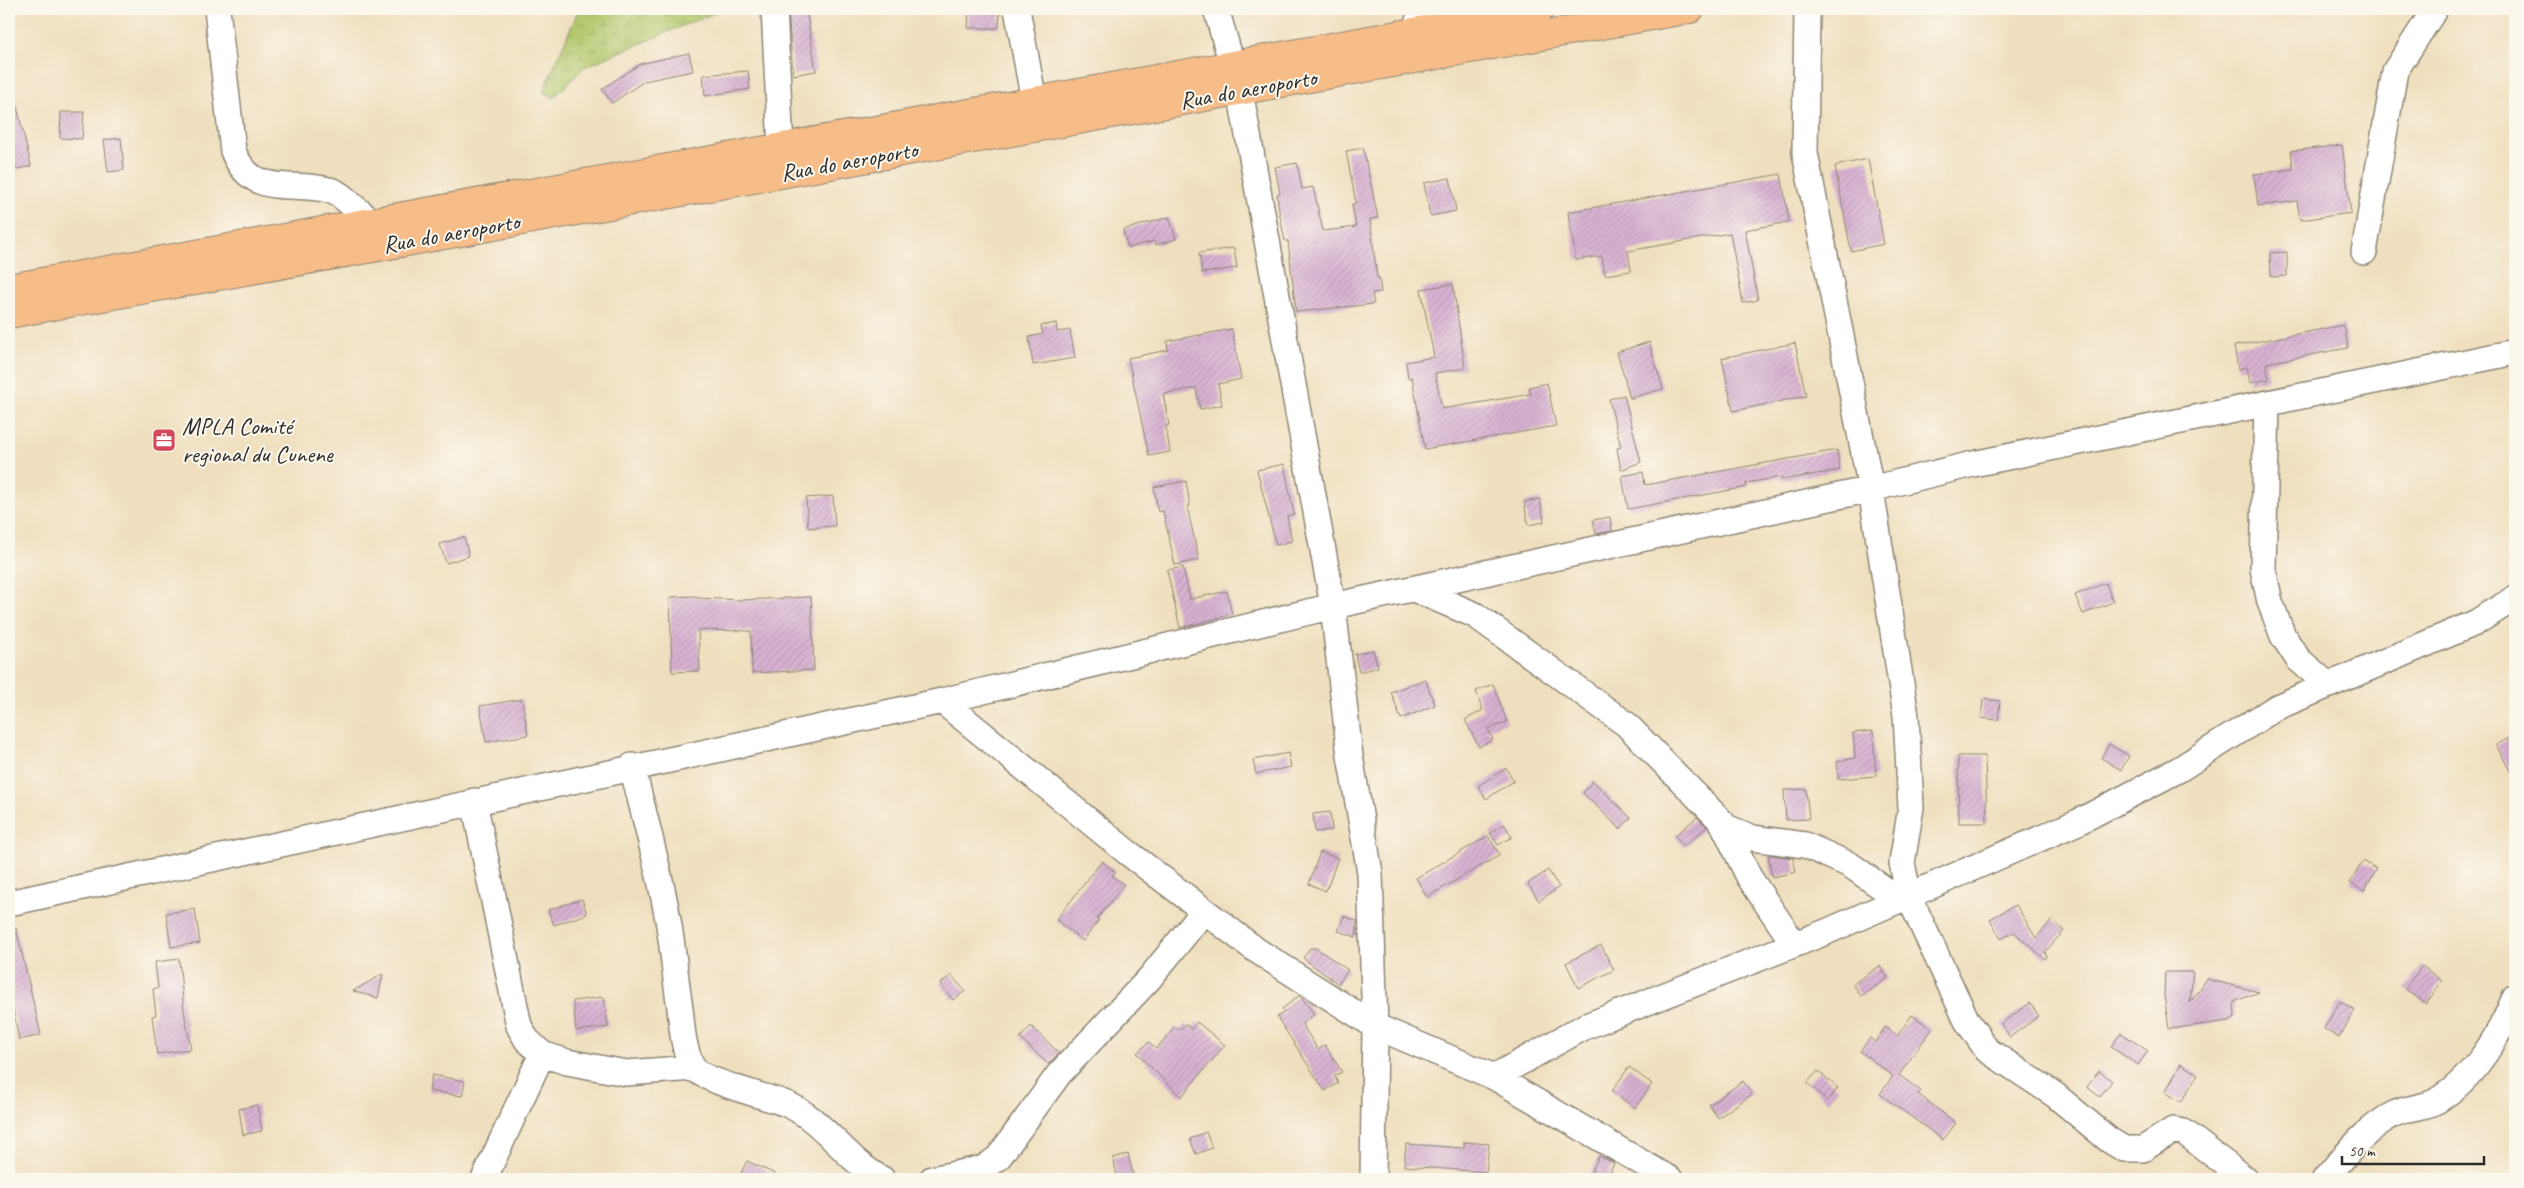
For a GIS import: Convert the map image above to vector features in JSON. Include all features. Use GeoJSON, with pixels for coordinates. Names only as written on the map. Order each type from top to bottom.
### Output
{"type":"FeatureCollection","features":[{"type":"Feature","properties":{"kind":"main road","name":"Rua do aeroporto"},"geometry":{"type":"LineString","coordinates":[[9,314],[374,233],[781,147],[1232,64],[1418,20],[1540,9]]}},
{"type":"Feature","properties":{"kind":"main road","name":"Rua do aeroporto"},"geometry":{"type":"LineString","coordinates":[[9,288],[374,233],[1240,91],[1690,9]]}},
{"type":"Feature","properties":{"kind":"street"},"geometry":{"type":"LineString","coordinates":[[218,9],[233,151],[240,167],[254,178],[269,185],[330,190],[339,194],[374,233]]}},
{"type":"Feature","properties":{"kind":"street"},"geometry":{"type":"LineString","coordinates":[[774,9],[781,147]]}},
{"type":"Feature","properties":{"kind":"street"},"geometry":{"type":"LineString","coordinates":[[1018,9],[1034,101]]}},
{"type":"Feature","properties":{"kind":"street"},"geometry":{"type":"LineString","coordinates":[[1216,9],[1240,91],[1333,606],[1350,756],[1370,873],[1375,1026],[1373,1179]]}},
{"type":"Feature","properties":{"kind":"street"},"geometry":{"type":"LineString","coordinates":[[1807,9],[1805,153],[1870,489],[1906,716],[1911,807],[1902,863],[1904,899],[1967,1020],[1987,1050],[2055,1094],[2109,1140],[2124,1149],[2143,1149],[2174,1130],[2184,1132],[2245,1179]]}},
{"type":"Feature","properties":{"kind":"street"},"geometry":{"type":"LineString","coordinates":[[2364,252],[2395,71],[2435,9]]}},
{"type":"Feature","properties":{"kind":"street"},"geometry":{"type":"LineString","coordinates":[[9,903],[632,766],[942,701],[1333,606],[1870,489],[1973,464],[2515,352]]}},
{"type":"Feature","properties":{"kind":"street"},"geometry":{"type":"LineString","coordinates":[[2267,404],[2263,569],[2270,602],[2283,636],[2298,659],[2328,685]]}},
{"type":"Feature","properties":{"kind":"street"},"geometry":{"type":"LineString","coordinates":[[1414,589],[1475,615],[1626,724],[1724,826],[1749,877],[1794,944]]}},
{"type":"Feature","properties":{"kind":"street"},"geometry":{"type":"LineString","coordinates":[[1494,1078],[1584,1027],[1904,899],[2078,822],[2178,770],[2277,707],[2475,623],[2515,598]]}},
{"type":"Feature","properties":{"kind":"street"},"geometry":{"type":"LineString","coordinates":[[942,701],[1127,852],[1256,950],[1375,1026],[1494,1078],[1670,1179]]}},
{"type":"Feature","properties":{"kind":"street"},"geometry":{"type":"LineString","coordinates":[[632,766],[667,914],[686,1047],[694,1068],[709,1079],[735,1086],[794,1108],[806,1115],[866,1171],[882,1179]]}},
{"type":"Feature","properties":{"kind":"street"},"geometry":{"type":"LineString","coordinates":[[474,801],[519,1026],[527,1040],[542,1054],[567,1062],[626,1072],[694,1068]]}},
{"type":"Feature","properties":{"kind":"street"},"geometry":{"type":"LineString","coordinates":[[1724,826],[1752,838],[1805,845],[1850,865],[1904,899]]}},
{"type":"Feature","properties":{"kind":"street"},"geometry":{"type":"LineString","coordinates":[[932,1179],[984,1168],[998,1158],[1059,1074],[1149,979],[1204,911]]}},
{"type":"Feature","properties":{"kind":"street"},"geometry":{"type":"LineString","coordinates":[[2325,1179],[2359,1140],[2394,1114],[2437,1101],[2466,1078],[2505,1022],[2515,997]]}},
{"type":"Feature","properties":{"kind":"street"},"geometry":{"type":"LineString","coordinates":[[484,1179],[542,1054]]}},
{"type":"Feature","properties":{"kind":"green space"},"geometry":{"type":"Polygon","coordinates":[[[579,9],[723,9],[584,67],[554,98],[543,92],[579,9]]]}},
{"type":"Feature","properties":{"kind":"building"},"geometry":{"type":"Polygon","coordinates":[[[788,9],[806,9],[816,71],[793,75],[788,9]]]}},
{"type":"Feature","properties":{"kind":"building"},"geometry":{"type":"Polygon","coordinates":[[[969,9],[1000,9],[999,28],[968,28],[969,9]]]}},
{"type":"Feature","properties":{"kind":"building"},"geometry":{"type":"Polygon","coordinates":[[[689,53],[693,71],[644,81],[612,103],[602,89],[640,64],[689,53]]]}},
{"type":"Feature","properties":{"kind":"building"},"geometry":{"type":"Polygon","coordinates":[[[748,71],[750,89],[705,96],[703,75],[748,71]]]}},
{"type":"Feature","properties":{"kind":"building"},"geometry":{"type":"Polygon","coordinates":[[[15,98],[31,166],[14,170],[9,148],[9,99],[15,98]]]}},
{"type":"Feature","properties":{"kind":"building"},"geometry":{"type":"Polygon","coordinates":[[[61,112],[84,112],[82,139],[60,138],[61,112]]]}},
{"type":"Feature","properties":{"kind":"building"},"geometry":{"type":"Polygon","coordinates":[[[121,138],[124,170],[108,172],[104,140],[121,138]]]}},
{"type":"Feature","properties":{"kind":"building"},"geometry":{"type":"Polygon","coordinates":[[[2342,145],[2351,213],[2300,220],[2297,201],[2258,206],[2254,174],[2293,169],[2291,151],[2342,145]]]}},
{"type":"Feature","properties":{"kind":"building"},"geometry":{"type":"Polygon","coordinates":[[[1363,148],[1378,218],[1370,219],[1377,278],[1379,277],[1381,292],[1372,293],[1374,304],[1296,312],[1288,241],[1285,241],[1279,211],[1277,194],[1280,193],[1275,167],[1297,163],[1302,189],[1313,187],[1323,231],[1356,227],[1352,204],[1356,203],[1346,151],[1363,148]]]}},
{"type":"Feature","properties":{"kind":"building"},"geometry":{"type":"Polygon","coordinates":[[[1868,159],[1884,244],[1851,251],[1835,166],[1868,159]]]}},
{"type":"Feature","properties":{"kind":"building"},"geometry":{"type":"Polygon","coordinates":[[[1781,174],[1789,222],[1745,230],[1758,300],[1743,303],[1730,233],[1628,251],[1631,271],[1605,275],[1602,256],[1576,260],[1568,212],[1781,174]]]}},
{"type":"Feature","properties":{"kind":"building"},"geometry":{"type":"Polygon","coordinates":[[[1450,178],[1456,211],[1430,216],[1424,183],[1450,178]]]}},
{"type":"Feature","properties":{"kind":"building"},"geometry":{"type":"Polygon","coordinates":[[[1169,217],[1176,239],[1156,245],[1154,241],[1128,248],[1123,230],[1169,217]]]}},
{"type":"Feature","properties":{"kind":"building"},"geometry":{"type":"Polygon","coordinates":[[[1234,248],[1237,268],[1202,273],[1199,253],[1234,248]]]}},
{"type":"Feature","properties":{"kind":"building"},"geometry":{"type":"Polygon","coordinates":[[[2287,252],[2287,276],[2271,277],[2270,253],[2287,252]]]}},
{"type":"Feature","properties":{"kind":"building"},"geometry":{"type":"Polygon","coordinates":[[[1453,284],[1465,368],[1435,373],[1442,409],[1531,394],[1529,387],[1547,383],[1556,426],[1425,449],[1412,377],[1408,378],[1406,362],[1434,357],[1421,289],[1453,284]]]}},
{"type":"Feature","properties":{"kind":"building"},"geometry":{"type":"Polygon","coordinates":[[[1056,323],[1057,332],[1070,330],[1075,358],[1033,365],[1029,337],[1043,334],[1041,326],[1056,323]]]}},
{"type":"Feature","properties":{"kind":"building"},"geometry":{"type":"Polygon","coordinates":[[[2344,325],[2348,348],[2266,363],[2269,379],[2250,383],[2247,367],[2238,369],[2234,346],[2344,325]]]}},
{"type":"Feature","properties":{"kind":"building"},"geometry":{"type":"Polygon","coordinates":[[[1232,329],[1241,379],[1218,384],[1222,405],[1200,409],[1196,388],[1163,394],[1169,425],[1166,426],[1170,452],[1149,456],[1128,358],[1168,350],[1167,341],[1232,329]]]}},
{"type":"Feature","properties":{"kind":"building"},"geometry":{"type":"Polygon","coordinates":[[[1649,342],[1663,389],[1630,398],[1617,352],[1649,342]]]}},
{"type":"Feature","properties":{"kind":"building"},"geometry":{"type":"Polygon","coordinates":[[[1795,343],[1806,396],[1733,411],[1722,358],[1795,343]]]}},
{"type":"Feature","properties":{"kind":"building"},"geometry":{"type":"Polygon","coordinates":[[[1624,395],[1641,462],[1621,470],[1617,448],[1621,447],[1609,399],[1624,395]]]}},
{"type":"Feature","properties":{"kind":"building"},"geometry":{"type":"Polygon","coordinates":[[[1837,450],[1840,470],[1782,480],[1781,477],[1746,483],[1747,487],[1628,509],[1622,476],[1643,472],[1645,485],[1837,450]]]}},
{"type":"Feature","properties":{"kind":"building"},"geometry":{"type":"Polygon","coordinates":[[[1284,464],[1294,514],[1287,516],[1292,541],[1276,545],[1257,470],[1284,464]]]}},
{"type":"Feature","properties":{"kind":"building"},"geometry":{"type":"Polygon","coordinates":[[[1186,481],[1190,506],[1187,506],[1199,560],[1175,565],[1163,511],[1158,512],[1154,487],[1186,481]]]}},
{"type":"Feature","properties":{"kind":"building"},"geometry":{"type":"Polygon","coordinates":[[[833,496],[835,526],[808,528],[806,498],[833,496]]]}},
{"type":"Feature","properties":{"kind":"building"},"geometry":{"type":"Polygon","coordinates":[[[1540,499],[1544,522],[1528,525],[1524,502],[1540,499]]]}},
{"type":"Feature","properties":{"kind":"building"},"geometry":{"type":"Polygon","coordinates":[[[1610,517],[1612,531],[1596,534],[1593,520],[1610,517]]]}},
{"type":"Feature","properties":{"kind":"building"},"geometry":{"type":"Polygon","coordinates":[[[464,537],[469,556],[446,563],[440,544],[464,537]]]}},
{"type":"Feature","properties":{"kind":"building"},"geometry":{"type":"Polygon","coordinates":[[[1183,567],[1190,599],[1227,591],[1232,614],[1180,628],[1167,570],[1183,567]]]}},
{"type":"Feature","properties":{"kind":"building"},"geometry":{"type":"Polygon","coordinates":[[[2106,583],[2113,602],[2083,614],[2075,595],[2106,583]]]}},
{"type":"Feature","properties":{"kind":"building"},"geometry":{"type":"Polygon","coordinates":[[[697,596],[697,598],[742,600],[811,597],[814,670],[752,673],[751,631],[698,630],[700,671],[672,672],[670,597],[697,596]]]}},
{"type":"Feature","properties":{"kind":"building"},"geometry":{"type":"Polygon","coordinates":[[[1373,650],[1378,667],[1359,672],[1355,654],[1373,650]]]}},
{"type":"Feature","properties":{"kind":"building"},"geometry":{"type":"Polygon","coordinates":[[[1425,679],[1435,705],[1401,719],[1391,692],[1425,679]]]}},
{"type":"Feature","properties":{"kind":"building"},"geometry":{"type":"Polygon","coordinates":[[[1493,684],[1507,722],[1488,729],[1493,739],[1479,747],[1465,720],[1483,710],[1476,691],[1493,684]]]}},
{"type":"Feature","properties":{"kind":"building"},"geometry":{"type":"Polygon","coordinates":[[[522,699],[528,735],[486,742],[480,706],[522,699]]]}},
{"type":"Feature","properties":{"kind":"building"},"geometry":{"type":"Polygon","coordinates":[[[1983,699],[2000,701],[1998,720],[1981,718],[1983,699]]]}},
{"type":"Feature","properties":{"kind":"building"},"geometry":{"type":"Polygon","coordinates":[[[1873,731],[1876,776],[1838,779],[1837,762],[1855,758],[1853,733],[1873,731]]]}},
{"type":"Feature","properties":{"kind":"building"},"geometry":{"type":"Polygon","coordinates":[[[2515,735],[2515,780],[2496,745],[2515,735]]]}},
{"type":"Feature","properties":{"kind":"building"},"geometry":{"type":"Polygon","coordinates":[[[2109,744],[2129,756],[2121,770],[2101,758],[2109,744]]]}},
{"type":"Feature","properties":{"kind":"building"},"geometry":{"type":"Polygon","coordinates":[[[1288,753],[1291,767],[1256,774],[1253,760],[1288,753]]]}},
{"type":"Feature","properties":{"kind":"building"},"geometry":{"type":"Polygon","coordinates":[[[1958,756],[1985,756],[1987,823],[1959,823],[1958,756]]]}},
{"type":"Feature","properties":{"kind":"building"},"geometry":{"type":"Polygon","coordinates":[[[1506,768],[1514,781],[1486,799],[1478,786],[1506,768]]]}},
{"type":"Feature","properties":{"kind":"building"},"geometry":{"type":"Polygon","coordinates":[[[1593,781],[1631,818],[1620,829],[1583,793],[1593,781]]]}},
{"type":"Feature","properties":{"kind":"building"},"geometry":{"type":"Polygon","coordinates":[[[1806,789],[1809,819],[1786,820],[1784,790],[1806,789]]]}},
{"type":"Feature","properties":{"kind":"building"},"geometry":{"type":"Polygon","coordinates":[[[1330,812],[1332,830],[1315,832],[1313,814],[1330,812]]]}},
{"type":"Feature","properties":{"kind":"building"},"geometry":{"type":"Polygon","coordinates":[[[1697,817],[1707,827],[1684,847],[1675,836],[1697,817]]]}},
{"type":"Feature","properties":{"kind":"building"},"geometry":{"type":"Polygon","coordinates":[[[1504,824],[1512,837],[1498,845],[1490,833],[1504,824]]]}},
{"type":"Feature","properties":{"kind":"building"},"geometry":{"type":"Polygon","coordinates":[[[1488,836],[1500,855],[1427,897],[1416,878],[1488,836]]]}},
{"type":"Feature","properties":{"kind":"building"},"geometry":{"type":"Polygon","coordinates":[[[1320,852],[1338,858],[1326,891],[1309,884],[1320,852]]]}},
{"type":"Feature","properties":{"kind":"building"},"geometry":{"type":"Polygon","coordinates":[[[1768,856],[1793,858],[1796,872],[1772,877],[1768,856]]]}},
{"type":"Feature","properties":{"kind":"building"},"geometry":{"type":"Polygon","coordinates":[[[1102,861],[1115,872],[1112,876],[1124,884],[1083,941],[1056,920],[1102,861]]]}},
{"type":"Feature","properties":{"kind":"building"},"geometry":{"type":"Polygon","coordinates":[[[2363,861],[2377,869],[2364,891],[2350,883],[2363,861]]]}},
{"type":"Feature","properties":{"kind":"building"},"geometry":{"type":"Polygon","coordinates":[[[1548,870],[1559,887],[1539,901],[1528,884],[1548,870]]]}},
{"type":"Feature","properties":{"kind":"building"},"geometry":{"type":"Polygon","coordinates":[[[582,899],[587,914],[554,925],[548,910],[582,899]]]}},
{"type":"Feature","properties":{"kind":"building"},"geometry":{"type":"Polygon","coordinates":[[[2016,905],[2036,938],[2052,920],[2064,931],[2045,952],[2047,957],[2045,959],[2014,932],[2001,939],[1990,919],[2016,905]]]}},
{"type":"Feature","properties":{"kind":"building"},"geometry":{"type":"Polygon","coordinates":[[[195,909],[200,943],[171,947],[166,913],[195,909]]]}},
{"type":"Feature","properties":{"kind":"building"},"geometry":{"type":"Polygon","coordinates":[[[1344,916],[1357,921],[1356,937],[1338,931],[1344,916]]]}},
{"type":"Feature","properties":{"kind":"building"},"geometry":{"type":"Polygon","coordinates":[[[16,928],[41,1035],[19,1040],[9,987],[9,929],[16,928]]]}},
{"type":"Feature","properties":{"kind":"building"},"geometry":{"type":"Polygon","coordinates":[[[1601,945],[1614,970],[1578,988],[1566,963],[1601,945]]]}},
{"type":"Feature","properties":{"kind":"building"},"geometry":{"type":"Polygon","coordinates":[[[1310,948],[1316,948],[1348,970],[1338,984],[1303,958],[1310,948]]]}},
{"type":"Feature","properties":{"kind":"building"},"geometry":{"type":"Polygon","coordinates":[[[179,959],[184,1011],[191,1049],[157,1054],[152,1016],[156,1015],[153,989],[158,988],[155,962],[179,959]]]}},
{"type":"Feature","properties":{"kind":"building"},"geometry":{"type":"Polygon","coordinates":[[[1880,966],[1888,978],[1861,996],[1853,984],[1880,966]]]}},
{"type":"Feature","properties":{"kind":"building"},"geometry":{"type":"Polygon","coordinates":[[[2422,966],[2442,981],[2426,1004],[2405,989],[2422,966]]]}},
{"type":"Feature","properties":{"kind":"building"},"geometry":{"type":"Polygon","coordinates":[[[2165,972],[2193,972],[2190,1003],[2207,979],[2259,992],[2234,1002],[2235,1017],[2229,1021],[2169,1029],[2164,995],[2165,972]]]}},
{"type":"Feature","properties":{"kind":"building"},"geometry":{"type":"Polygon","coordinates":[[[383,974],[378,998],[353,991],[383,974]]]}},
{"type":"Feature","properties":{"kind":"building"},"geometry":{"type":"Polygon","coordinates":[[[951,975],[965,991],[953,1000],[940,984],[951,975]]]}},
{"type":"Feature","properties":{"kind":"building"},"geometry":{"type":"Polygon","coordinates":[[[1300,995],[1314,1014],[1302,1024],[1318,1050],[1325,1045],[1342,1072],[1334,1076],[1338,1083],[1325,1091],[1277,1017],[1285,1012],[1282,1009],[1300,995]]]}},
{"type":"Feature","properties":{"kind":"building"},"geometry":{"type":"Polygon","coordinates":[[[604,997],[608,1027],[576,1031],[573,1001],[604,997]]]}},
{"type":"Feature","properties":{"kind":"building"},"geometry":{"type":"Polygon","coordinates":[[[2340,1001],[2355,1010],[2339,1038],[2324,1029],[2340,1001]]]}},
{"type":"Feature","properties":{"kind":"building"},"geometry":{"type":"Polygon","coordinates":[[[2030,1003],[2039,1016],[2010,1037],[2001,1024],[2030,1003]]]}},
{"type":"Feature","properties":{"kind":"building"},"geometry":{"type":"Polygon","coordinates":[[[1912,1015],[1932,1029],[1899,1075],[1921,1091],[1918,1094],[1956,1123],[1943,1140],[1880,1094],[1893,1076],[1860,1051],[1870,1038],[1875,1042],[1885,1027],[1897,1036],[1912,1015]]]}},
{"type":"Feature","properties":{"kind":"building"},"geometry":{"type":"Polygon","coordinates":[[[1197,1022],[1225,1045],[1181,1097],[1137,1053],[1149,1042],[1156,1049],[1175,1027],[1180,1030],[1185,1024],[1191,1029],[1197,1022]]]}},
{"type":"Feature","properties":{"kind":"building"},"geometry":{"type":"Polygon","coordinates":[[[1031,1026],[1059,1053],[1048,1064],[1020,1038],[1031,1026]]]}},
{"type":"Feature","properties":{"kind":"building"},"geometry":{"type":"Polygon","coordinates":[[[2121,1033],[2148,1051],[2138,1065],[2111,1047],[2121,1033]]]}},
{"type":"Feature","properties":{"kind":"building"},"geometry":{"type":"Polygon","coordinates":[[[2181,1064],[2198,1074],[2181,1102],[2165,1092],[2181,1064]]]}},
{"type":"Feature","properties":{"kind":"building"},"geometry":{"type":"Polygon","coordinates":[[[1629,1067],[1652,1084],[1635,1108],[1612,1091],[1629,1067]]]}},
{"type":"Feature","properties":{"kind":"building"},"geometry":{"type":"Polygon","coordinates":[[[1818,1071],[1838,1088],[1828,1101],[1807,1083],[1818,1071]]]}},
{"type":"Feature","properties":{"kind":"building"},"geometry":{"type":"Polygon","coordinates":[[[2099,1071],[2112,1081],[2100,1097],[2087,1087],[2099,1071]]]}},
{"type":"Feature","properties":{"kind":"building"},"geometry":{"type":"Polygon","coordinates":[[[432,1075],[465,1081],[462,1096],[429,1091],[432,1075]]]}},
{"type":"Feature","properties":{"kind":"building"},"geometry":{"type":"Polygon","coordinates":[[[1743,1081],[1752,1094],[1718,1118],[1709,1105],[1743,1081]]]}},
{"type":"Feature","properties":{"kind":"building"},"geometry":{"type":"Polygon","coordinates":[[[257,1105],[262,1131],[243,1135],[239,1109],[257,1105]]]}},
{"type":"Feature","properties":{"kind":"building"},"geometry":{"type":"Polygon","coordinates":[[[1206,1132],[1212,1148],[1196,1154],[1190,1139],[1206,1132]]]}},
{"type":"Feature","properties":{"kind":"building"},"geometry":{"type":"Polygon","coordinates":[[[1464,1142],[1489,1144],[1486,1172],[1404,1166],[1406,1144],[1464,1148],[1464,1142]]]}},
{"type":"Feature","properties":{"kind":"building"},"geometry":{"type":"Polygon","coordinates":[[[1128,1154],[1134,1179],[1118,1179],[1113,1158],[1128,1154]]]}},
{"type":"Feature","properties":{"kind":"building"},"geometry":{"type":"Polygon","coordinates":[[[1599,1156],[1614,1163],[1607,1179],[1588,1179],[1599,1156]]]}},
{"type":"Feature","properties":{"kind":"building"},"geometry":{"type":"Polygon","coordinates":[[[747,1161],[786,1179],[738,1179],[747,1161]]]}},
{"type":"Feature","properties":{"kind":"place","name":"MPLA Comité regional du Cunene"},"geometry":{"type":"Point","coordinates":[164,440]}}]}
